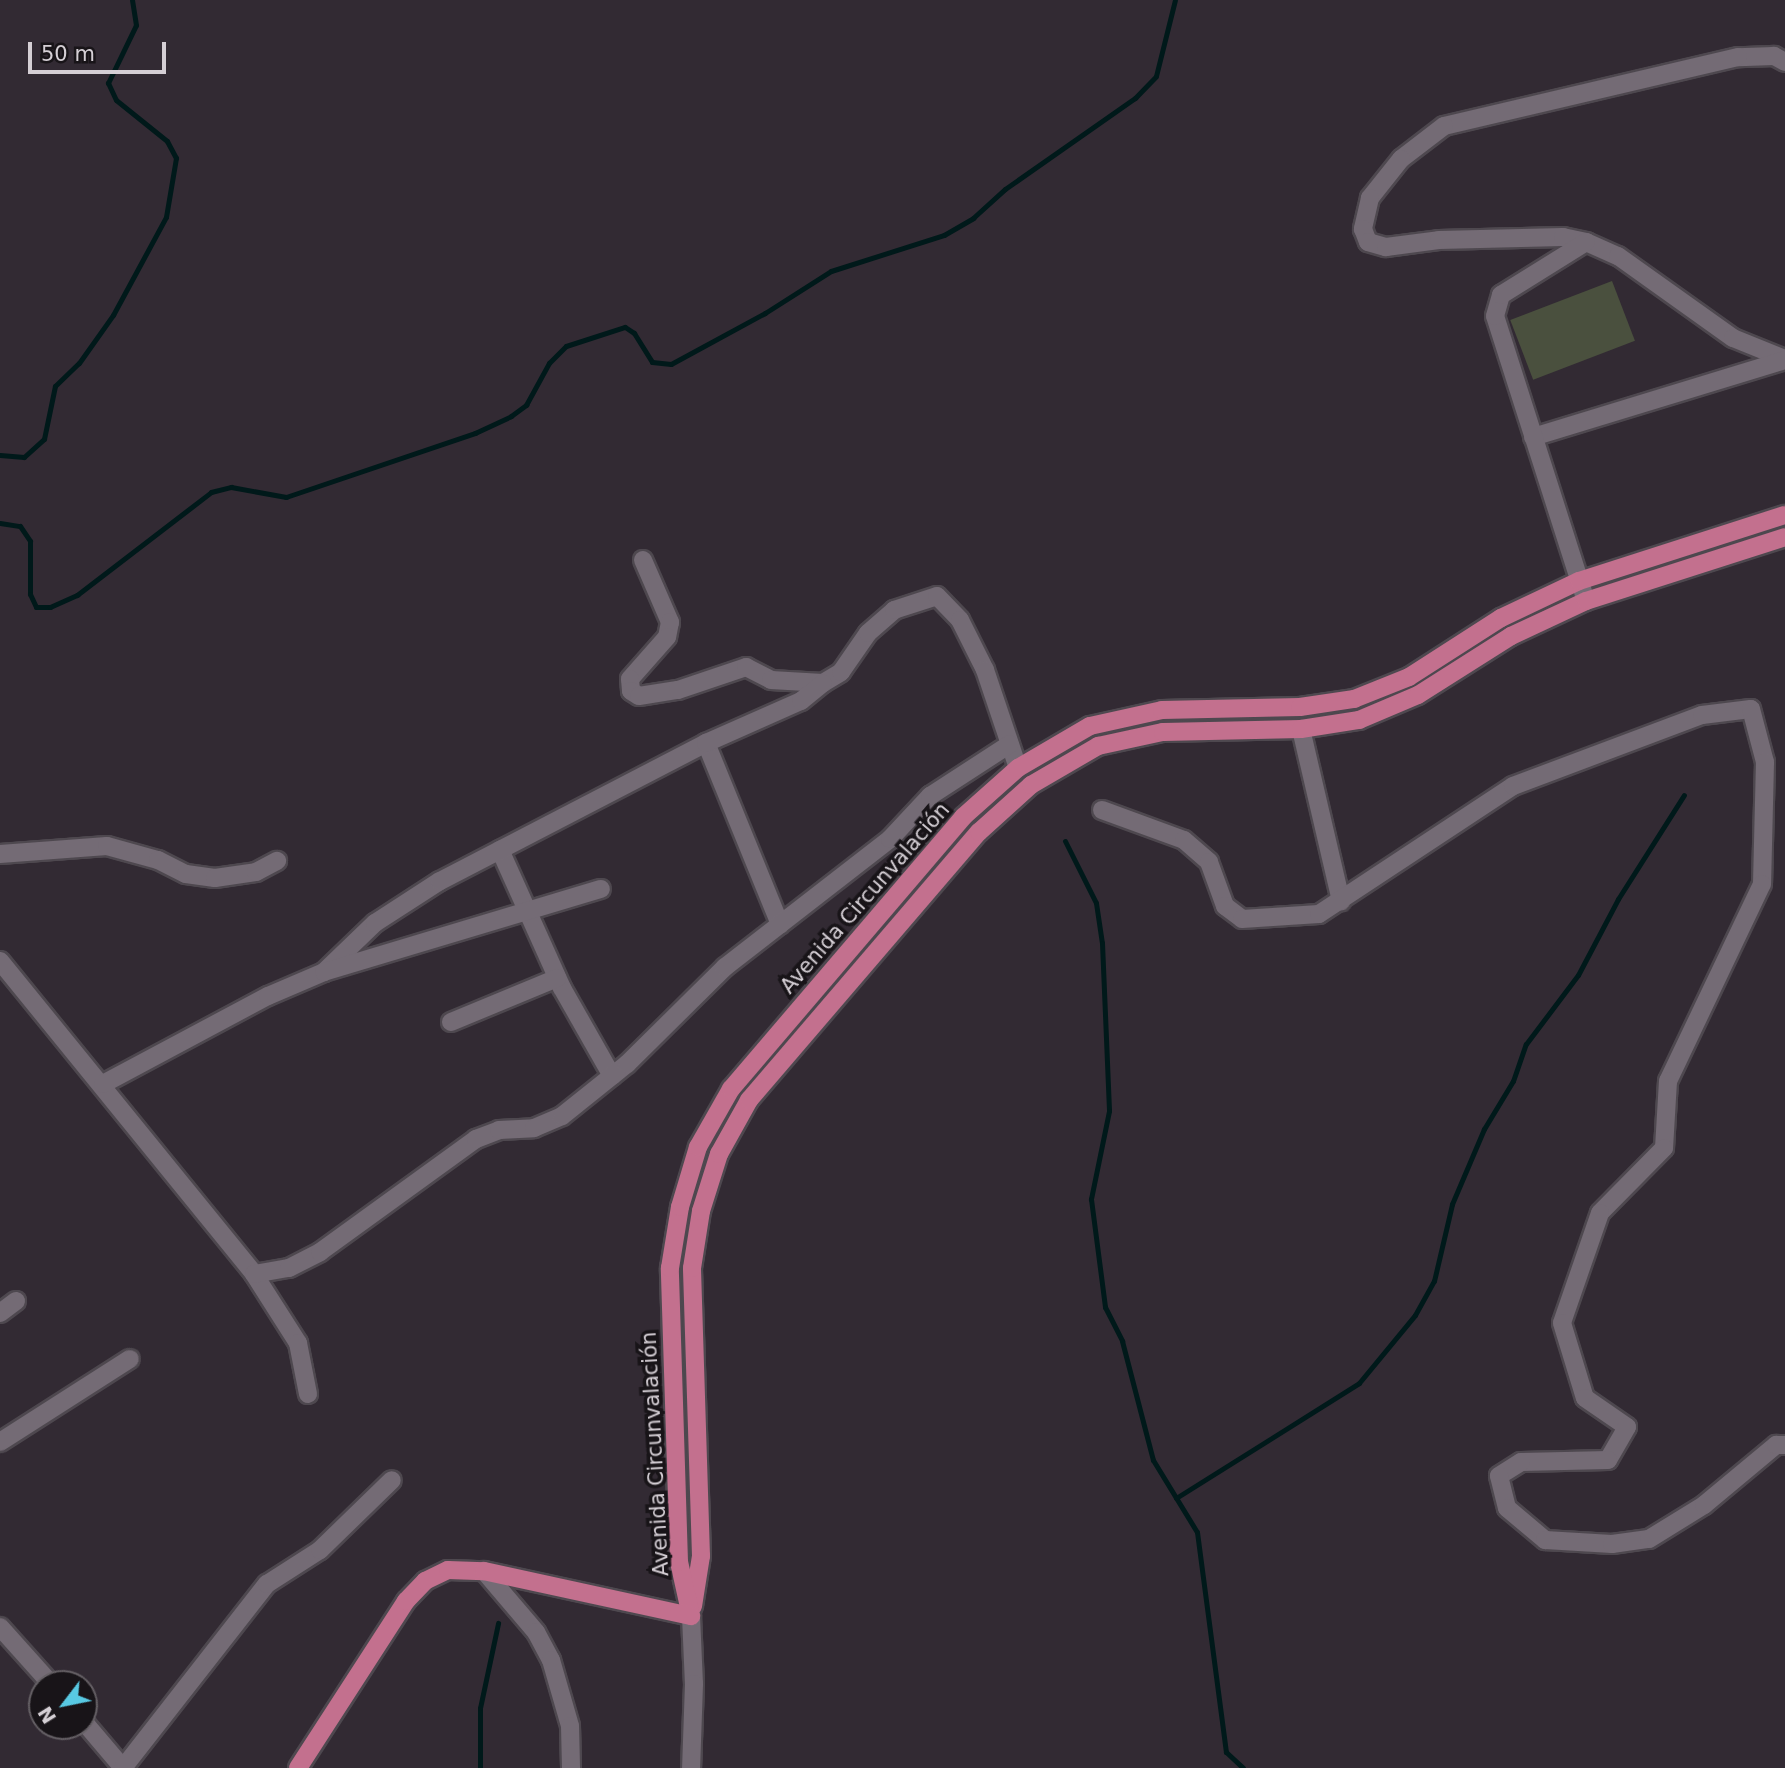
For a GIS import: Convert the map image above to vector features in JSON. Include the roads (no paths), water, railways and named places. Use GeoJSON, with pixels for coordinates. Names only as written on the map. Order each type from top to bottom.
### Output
{"type":"FeatureCollection","features":[{"type":"Feature","properties":{"kind":"main road","name":"Avenida Circunvalación"},"geometry":{"type":"LineString","coordinates":[[691,1616],[679,1562],[670,1268],[680,1207],[698,1147],[730,1089],[963,817],[1018,768],[1090,726],[1162,710],[1300,708],[1354,699],[1409,677],[1501,618],[1579,581],[1785,515]]}},
{"type":"Feature","properties":{"kind":"main road","name":"Avenida Circunvalación"},"geometry":{"type":"LineString","coordinates":[[691,1616],[701,1556],[692,1268],[701,1211],[719,1154],[748,1100],[979,832],[1031,785],[1098,746],[1163,732],[1301,729],[1359,720],[1418,695],[1511,636],[1586,601],[1785,537]]}},
{"type":"Feature","properties":{"kind":"main road"},"geometry":{"type":"LineString","coordinates":[[298,1768],[385,1630],[416,1591],[448,1570],[484,1571],[691,1616]]}},
{"type":"Feature","properties":{"kind":"street"},"geometry":{"type":"LineString","coordinates":[[1785,62],[1774,56],[1738,57],[1444,126],[1401,159],[1370,198],[1363,229],[1368,242],[1386,247],[1439,240],[1563,237],[1586,242],[1618,256],[1733,338],[1785,359]]}},
{"type":"Feature","properties":{"kind":"street"},"geometry":{"type":"LineString","coordinates":[[1586,242],[1501,295],[1494,316],[1586,601]]}},
{"type":"Feature","properties":{"kind":"street"},"geometry":{"type":"LineString","coordinates":[[1533,437],[1785,359]]}},
{"type":"Feature","properties":{"kind":"street"},"geometry":{"type":"LineString","coordinates":[[643,560],[670,622],[667,637],[630,679],[631,691],[639,695],[678,690],[746,667],[771,680],[823,683]]}},
{"type":"Feature","properties":{"kind":"street"},"geometry":{"type":"LineString","coordinates":[[324,972],[375,923],[500,850],[706,743],[801,701],[841,672],[868,633],[894,610],[937,596],[960,620],[980,660],[1018,768]]}},
{"type":"Feature","properties":{"kind":"street"},"geometry":{"type":"LineString","coordinates":[[1102,810],[1184,840],[1209,862],[1225,906],[1242,919],[1319,914],[1513,786],[1702,715],[1751,709],[1765,762],[1762,884],[1668,1081],[1664,1148],[1600,1213],[1562,1323],[1585,1398],[1627,1426],[1608,1460],[1521,1462],[1499,1476],[1507,1508],[1545,1540],[1612,1544],[1649,1539],[1704,1505],[1776,1444],[1785,1445]]}},
{"type":"Feature","properties":{"kind":"street"},"geometry":{"type":"LineString","coordinates":[[1301,729],[1341,901]]}},
{"type":"Feature","properties":{"kind":"street"},"geometry":{"type":"LineString","coordinates":[[706,743],[780,924]]}},
{"type":"Feature","properties":{"kind":"street"},"geometry":{"type":"LineString","coordinates":[[254,1274],[289,1268],[320,1252],[476,1139],[499,1130],[544,1124],[562,1116],[612,1076],[725,967],[890,839],[930,796],[1010,744]]}},
{"type":"Feature","properties":{"kind":"street"},"geometry":{"type":"LineString","coordinates":[[0,854],[107,846],[158,860],[186,874],[215,878],[256,872],[277,861]]}},
{"type":"Feature","properties":{"kind":"street"},"geometry":{"type":"LineString","coordinates":[[500,850],[557,978],[612,1076]]}},
{"type":"Feature","properties":{"kind":"street"},"geometry":{"type":"LineString","coordinates":[[103,1084],[268,996],[324,972],[601,889]]}},
{"type":"Feature","properties":{"kind":"street"},"geometry":{"type":"LineString","coordinates":[[0,961],[103,1084],[254,1274],[298,1343],[309,1394]]}},
{"type":"Feature","properties":{"kind":"street"},"geometry":{"type":"LineString","coordinates":[[451,1022],[557,978]]}},
{"type":"Feature","properties":{"kind":"street"},"geometry":{"type":"LineString","coordinates":[[0,1313],[16,1301]]}},
{"type":"Feature","properties":{"kind":"street"},"geometry":{"type":"LineString","coordinates":[[0,1442],[130,1359]]}},
{"type":"Feature","properties":{"kind":"street"},"geometry":{"type":"LineString","coordinates":[[98,1739],[123,1768],[267,1584],[320,1550],[392,1480]]}},
{"type":"Feature","properties":{"kind":"street"},"geometry":{"type":"LineString","coordinates":[[484,1571],[536,1632],[551,1660],[570,1726],[571,1768]]}},
{"type":"Feature","properties":{"kind":"street"},"geometry":{"type":"LineString","coordinates":[[691,1616],[691,1768]]}},
{"type":"Feature","properties":{"kind":"street"},"geometry":{"type":"LineString","coordinates":[[0,1627],[38,1670]]}},
{"type":"Feature","properties":{"kind":"waterway"},"geometry":{"type":"LineString","coordinates":[[0,455],[24,457],[44,439],[55,386],[79,363],[113,315],[166,217],[176,158],[167,141],[116,100],[108,83],[136,25],[132,0]]}},
{"type":"Feature","properties":{"kind":"waterway"},"geometry":{"type":"LineString","coordinates":[[0,523],[20,526],[30,541],[30,594],[36,607],[50,607],[77,595],[211,492],[231,487],[286,497],[475,433],[511,416],[526,405],[549,363],[566,346],[625,327],[634,333],[652,362],[671,364],[765,313],[831,271],[944,235],[973,218],[1005,189],[1135,98],[1156,76],[1175,0]]}},
{"type":"Feature","properties":{"kind":"waterway"},"geometry":{"type":"LineString","coordinates":[[1176,1498],[1359,1383],[1415,1315],[1434,1281],[1452,1204],[1484,1129],[1513,1081],[1526,1044],[1578,975],[1618,899],[1684,795]]}},
{"type":"Feature","properties":{"kind":"waterway"},"geometry":{"type":"LineString","coordinates":[[1065,841],[1096,903],[1102,943],[1109,1111],[1091,1199],[1105,1307],[1122,1341],[1153,1460],[1197,1532],[1226,1752],[1243,1768]]}},
{"type":"Feature","properties":{"kind":"waterway"},"geometry":{"type":"LineString","coordinates":[[480,1768],[480,1708],[498,1623]]}}]}
